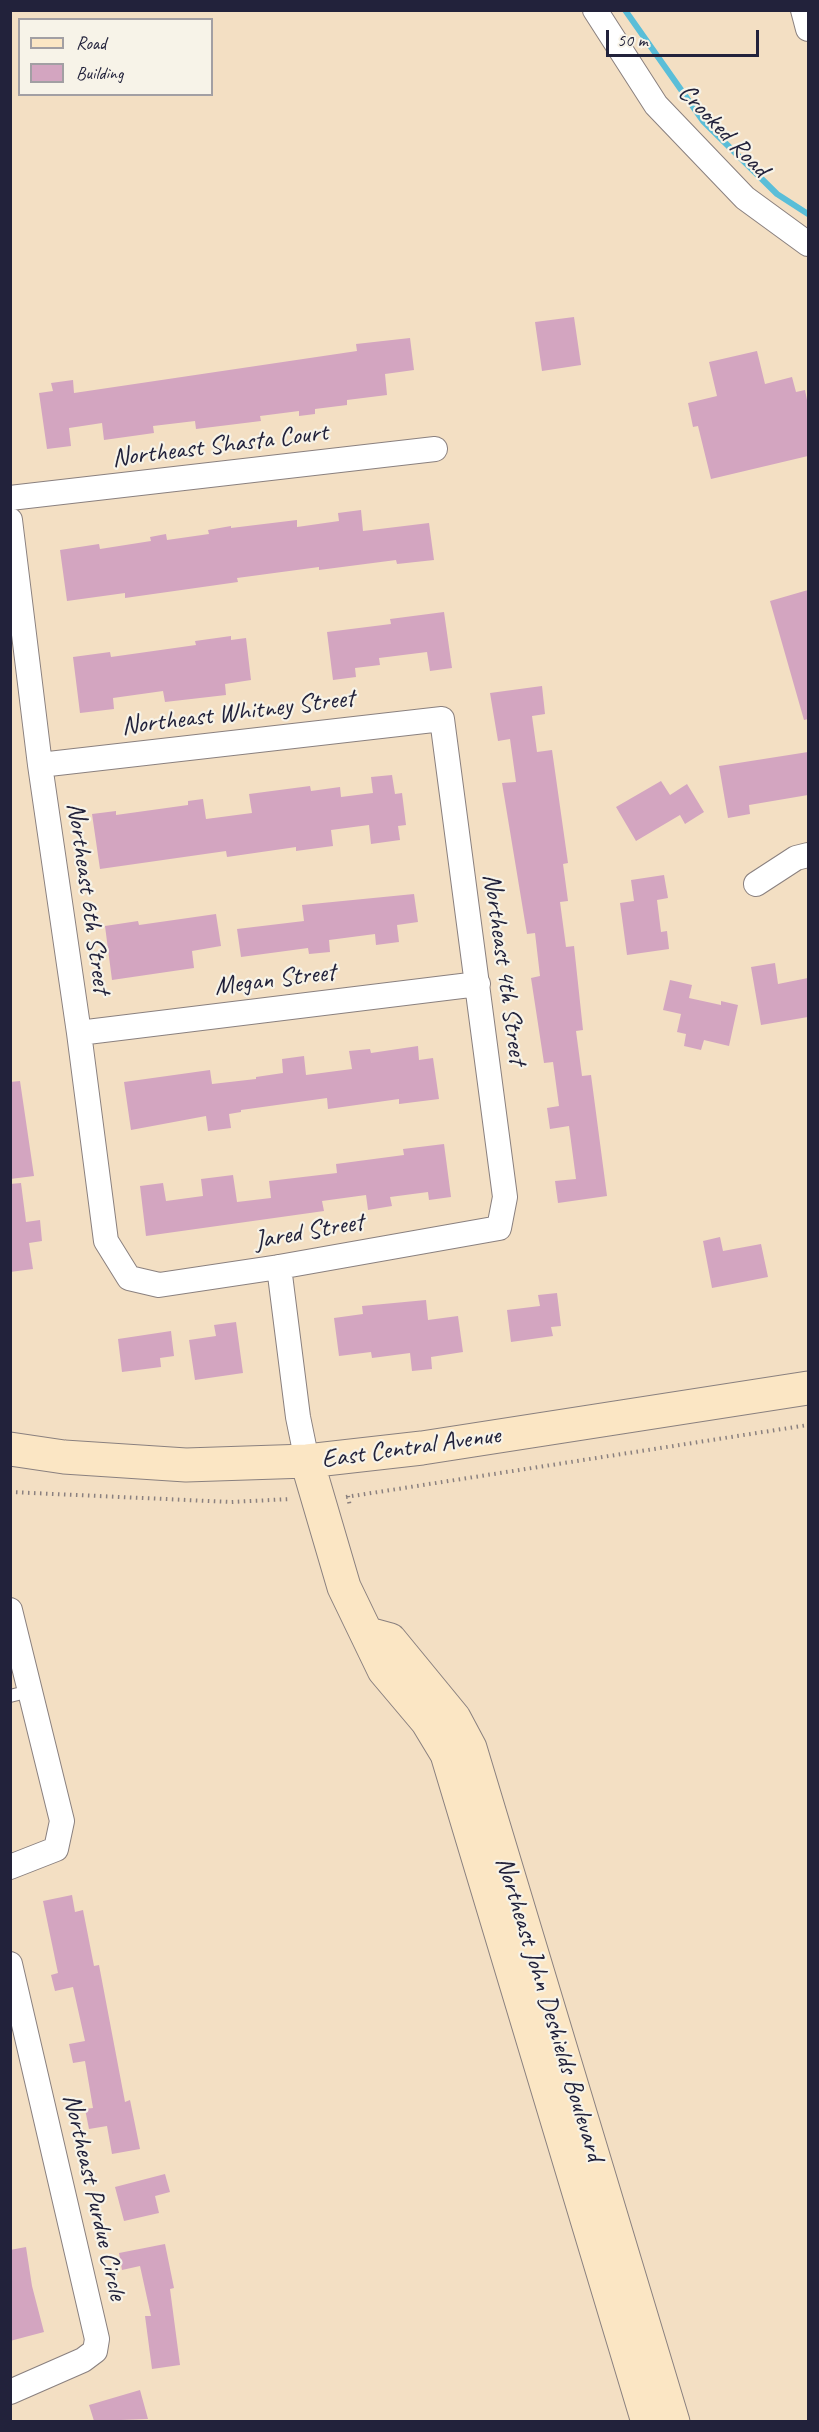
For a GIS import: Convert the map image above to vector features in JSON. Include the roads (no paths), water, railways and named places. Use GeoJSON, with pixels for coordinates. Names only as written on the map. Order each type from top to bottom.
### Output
{"type":"FeatureCollection","features":[{"type":"Feature","properties":{"kind":"street","name":"Crooked Road"},"geometry":{"type":"LineString","coordinates":[[596,10],[656,105],[746,198],[808,244]]}},
{"type":"Feature","properties":{"kind":"street"},"geometry":{"type":"LineString","coordinates":[[803,10],[808,29]]}},
{"type":"Feature","properties":{"kind":"street","name":"Northeast Shasta Court"},"geometry":{"type":"LineString","coordinates":[[10,498],[435,449]]}},
{"type":"Feature","properties":{"kind":"street","name":"Northeast 6th Street"},"geometry":{"type":"LineString","coordinates":[[10,520],[40,765],[79,1032],[106,1241],[129,1278]]}},
{"type":"Feature","properties":{"kind":"street","name":"Northeast Whitney Street"},"geometry":{"type":"LineString","coordinates":[[40,765],[442,719]]}},
{"type":"Feature","properties":{"kind":"street","name":"Northeast 4th Street"},"geometry":{"type":"LineString","coordinates":[[442,719],[505,1197],[499,1228]]}},
{"type":"Feature","properties":{"kind":"street"},"geometry":{"type":"LineString","coordinates":[[756,884],[796,858],[808,855]]}},
{"type":"Feature","properties":{"kind":"street","name":"Megan Street"},"geometry":{"type":"LineString","coordinates":[[79,1032],[478,984]]}},
{"type":"Feature","properties":{"kind":"street","name":"Jared Street"},"geometry":{"type":"LineString","coordinates":[[129,1278],[159,1285],[279,1267],[499,1228]]}},
{"type":"Feature","properties":{"kind":"street"},"geometry":{"type":"LineString","coordinates":[[279,1267],[298,1417],[307,1461]]}},
{"type":"Feature","properties":{"kind":"street","name":"East Central Avenue"},"geometry":{"type":"LineString","coordinates":[[10,1449],[64,1457],[186,1465],[307,1461],[422,1448],[808,1388]]}},
{"type":"Feature","properties":{"kind":"street","name":"Northeast John Deshields Boulevard"},"geometry":{"type":"LineString","coordinates":[[307,1461],[344,1587],[384,1670],[427,1721],[451,1764],[648,2421]]}},
{"type":"Feature","properties":{"kind":"street"},"geometry":{"type":"LineString","coordinates":[[10,1611],[20,1694],[62,1821],[56,1848],[10,1867]]}},
{"type":"Feature","properties":{"kind":"street","name":"Northeast John Deshields Boulevard"},"geometry":{"type":"LineString","coordinates":[[368,1634],[390,1640],[454,1718],[470,1748],[673,2421]]}},
{"type":"Feature","properties":{"kind":"street","name":"Northeast Purdue Circle"},"geometry":{"type":"LineString","coordinates":[[10,1964],[98,2339],[94,2351],[83,2360],[10,2392]]}},
{"type":"Feature","properties":{"kind":"waterway"},"geometry":{"type":"LineString","coordinates":[[625,10],[703,121],[777,194],[808,214]]}}]}
